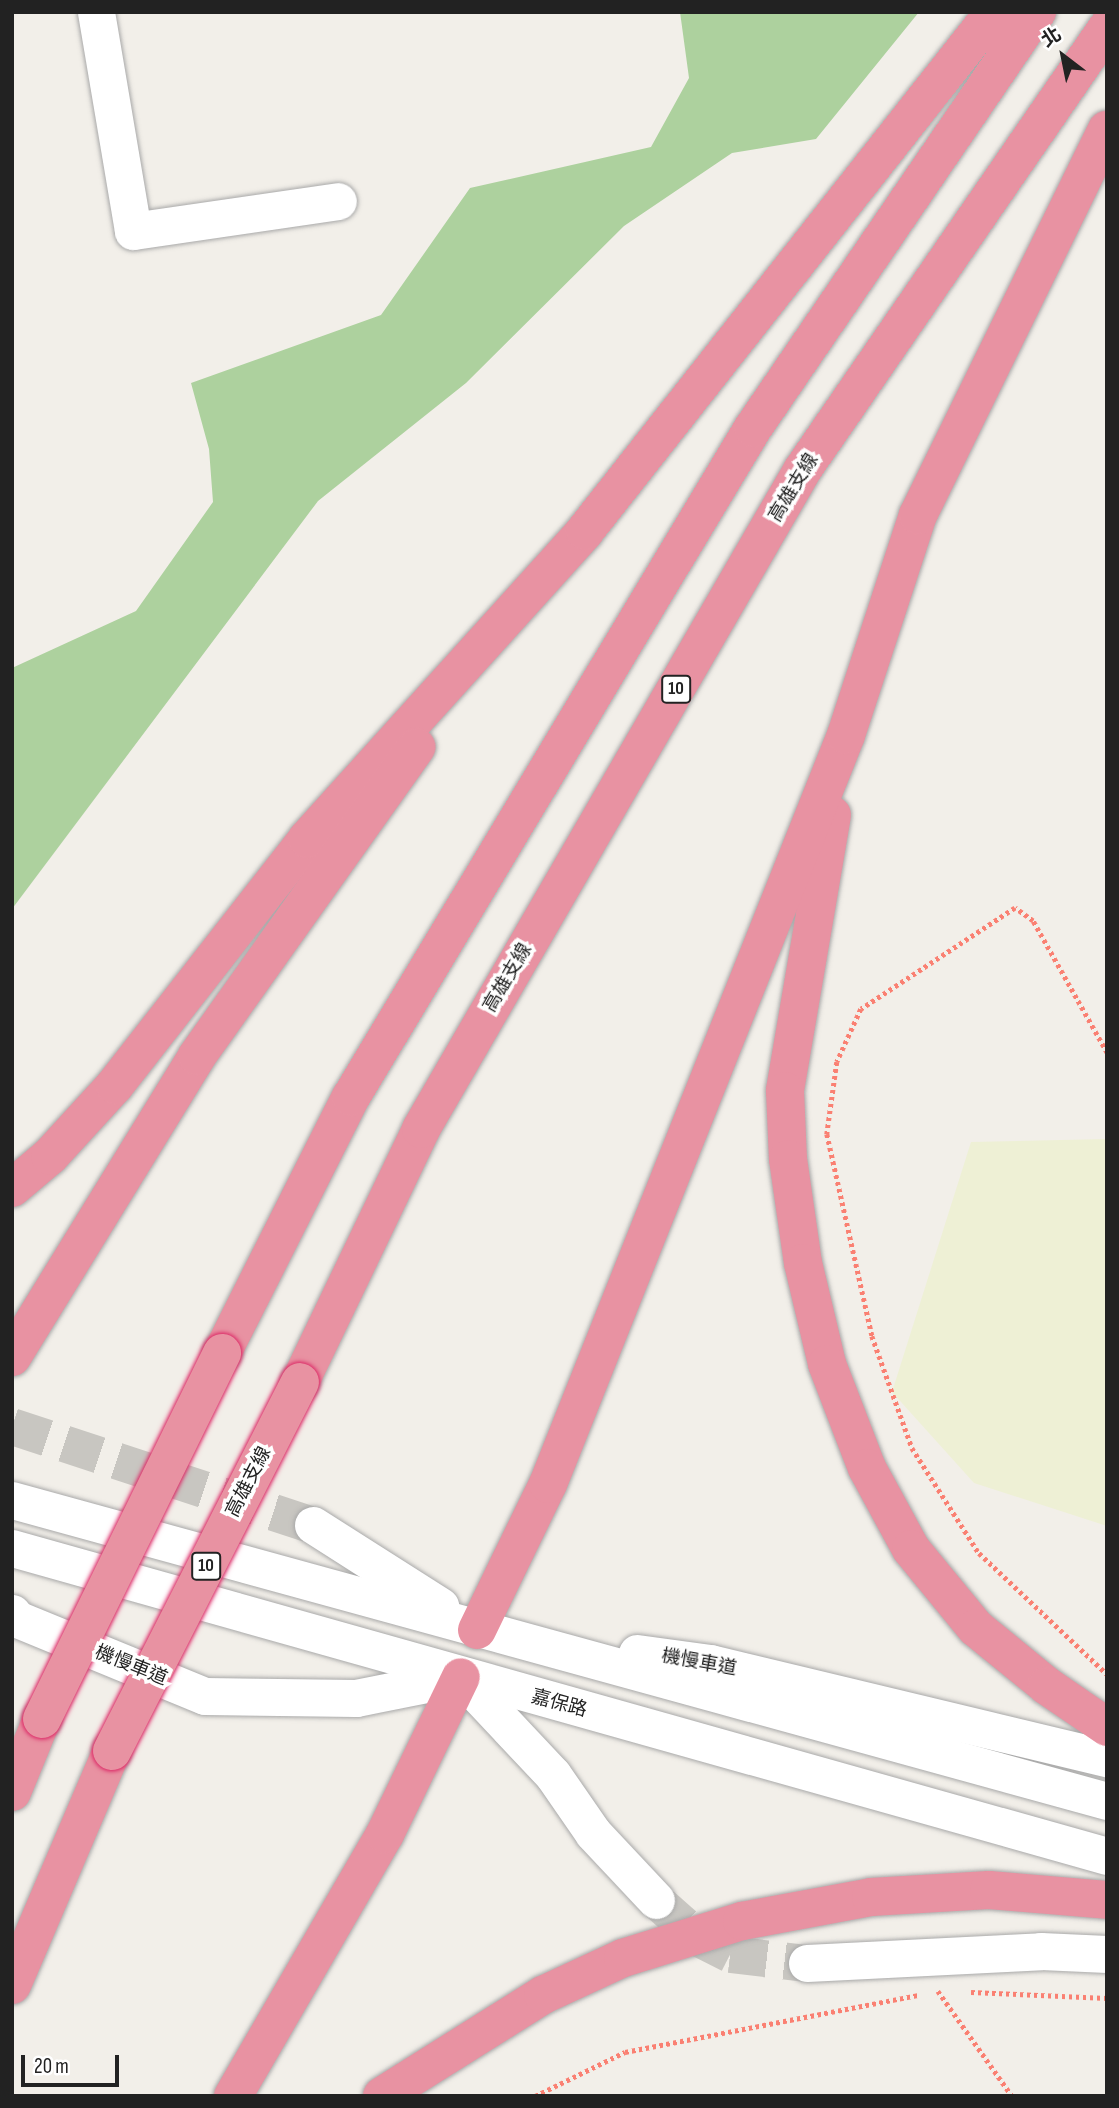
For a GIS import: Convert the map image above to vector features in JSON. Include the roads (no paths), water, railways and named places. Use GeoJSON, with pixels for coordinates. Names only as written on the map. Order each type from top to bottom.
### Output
{"type":"FeatureCollection","features":[{"type":"Feature","properties":{"kind":"highway"},"geometry":{"type":"LineString","coordinates":[[12,1188],[50,1156],[115,1086],[307,839],[585,531],[994,12]]}},
{"type":"Feature","properties":{"kind":"highway"},"geometry":{"type":"LineString","coordinates":[[12,1793],[42,1719],[351,1097],[753,428],[1037,12]]}},
{"type":"Feature","properties":{"kind":"highway","name":"高雄支線"},"geometry":{"type":"LineString","coordinates":[[12,1985],[112,1751],[300,1382],[421,1129],[803,469],[1107,28]]}},
{"type":"Feature","properties":{"kind":"highway"},"geometry":{"type":"LineString","coordinates":[[477,1630],[548,1484],[846,735],[918,515],[1107,130]]}},
{"type":"Feature","properties":{"kind":"highway"},"geometry":{"type":"LineString","coordinates":[[12,1357],[197,1056],[530,589]]}},
{"type":"Feature","properties":{"kind":"highway"},"geometry":{"type":"LineString","coordinates":[[846,735],[785,1091],[788,1159],[803,1263],[827,1364],[867,1468],[911,1549],[976,1628],[1047,1686],[1107,1727]]}},
{"type":"Feature","properties":{"kind":"highway"},"geometry":{"type":"LineString","coordinates":[[233,2096],[385,1834],[461,1677]]}},
{"type":"Feature","properties":{"kind":"highway"},"geometry":{"type":"LineString","coordinates":[[382,2096],[543,1995],[623,1958],[741,1921],[871,1897],[989,1889],[1107,1900]]}},
{"type":"Feature","properties":{"kind":"street"},"geometry":{"type":"LineString","coordinates":[[96,12],[133,231],[338,201]]}},
{"type":"Feature","properties":{"kind":"street"},"geometry":{"type":"LineString","coordinates":[[12,1500],[477,1630],[1107,1801]]}},
{"type":"Feature","properties":{"kind":"street","name":"機慢車道"},"geometry":{"type":"LineString","coordinates":[[313,1525],[477,1630],[710,1663],[1107,1758]]}},
{"type":"Feature","properties":{"kind":"street","name":"嘉保路"},"geometry":{"type":"LineString","coordinates":[[12,1548],[461,1677],[1107,1856]]}},
{"type":"Feature","properties":{"kind":"street","name":"機慢車道"},"geometry":{"type":"LineString","coordinates":[[12,1614],[205,1696],[356,1698],[461,1677]]}},
{"type":"Feature","properties":{"kind":"street"},"geometry":{"type":"LineString","coordinates":[[477,1630],[461,1677],[553,1774],[593,1833],[656,1900]]}},
{"type":"Feature","properties":{"kind":"street"},"geometry":{"type":"LineString","coordinates":[[807,1963],[1041,1951],[1107,1954]]}},
{"type":"Feature","properties":{"kind":"tunnel"},"geometry":{"type":"LineString","coordinates":[[12,1426],[313,1525]]}},
{"type":"Feature","properties":{"kind":"tunnel"},"geometry":{"type":"LineString","coordinates":[[656,1900],[699,1938],[730,1954],[807,1963]]}}]}
